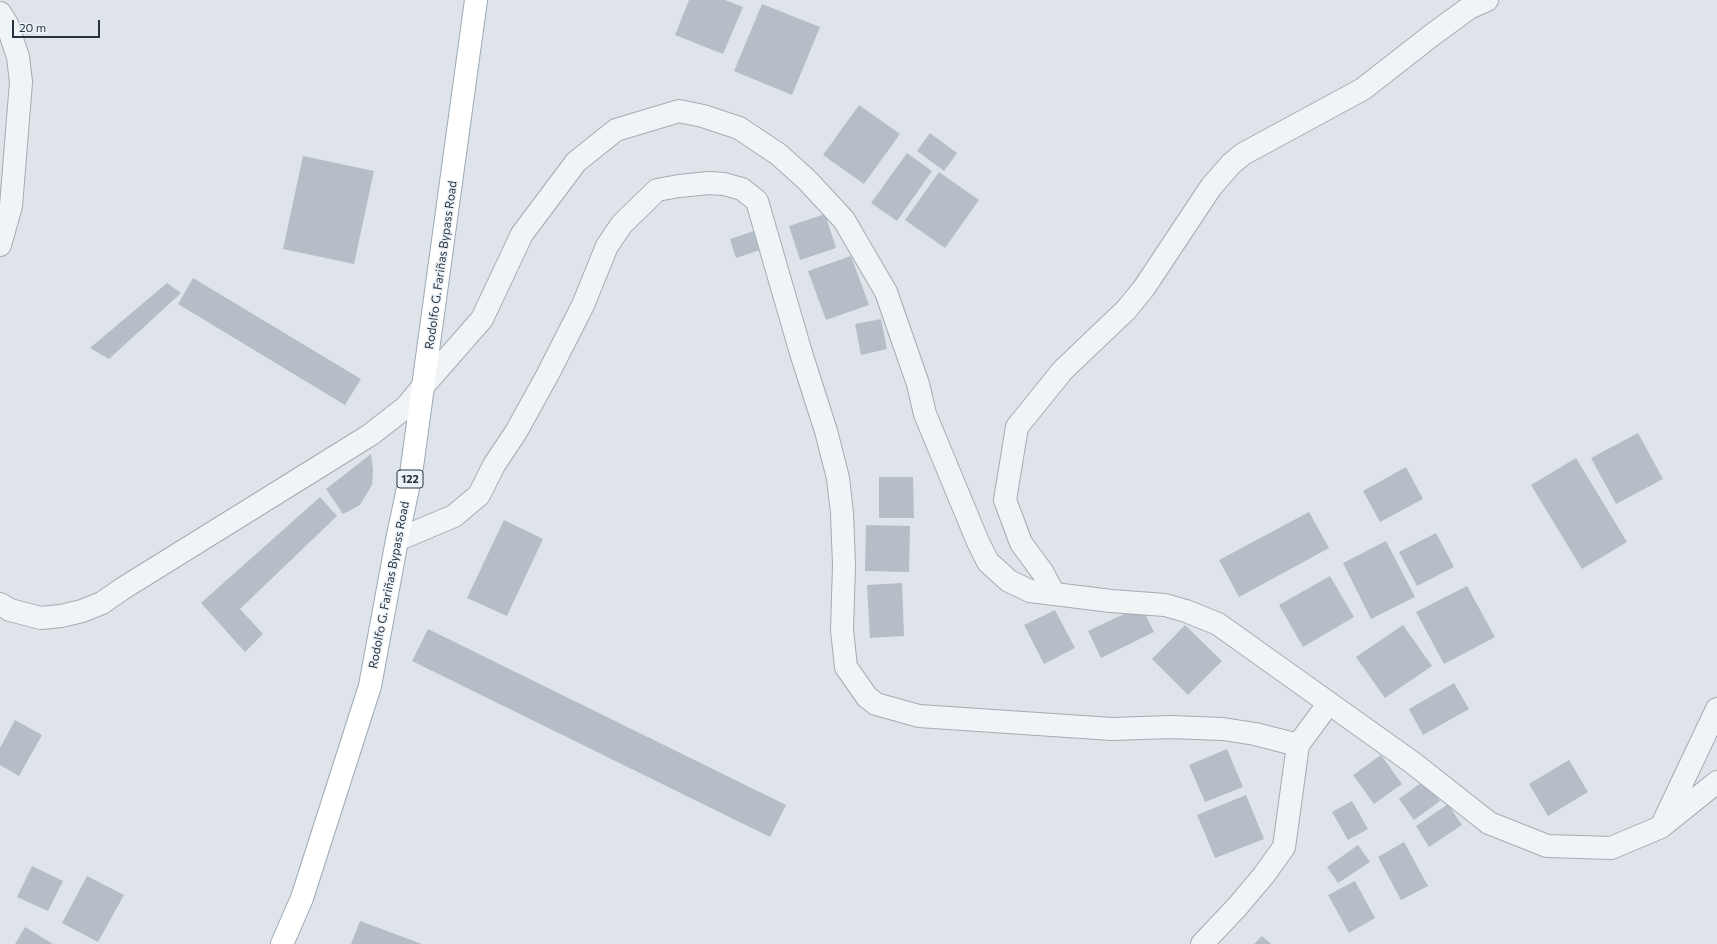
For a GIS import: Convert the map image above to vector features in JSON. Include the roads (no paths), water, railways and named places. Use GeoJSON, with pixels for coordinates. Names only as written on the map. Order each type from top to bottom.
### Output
{"type":"FeatureCollection","features":[{"type":"Feature","properties":{"kind":"main road","name":"Rodolfo G. Fariñas Bypass Road"},"geometry":{"type":"LineString","coordinates":[[282,944],[302,898],[370,686],[397,540],[411,474],[425,384],[476,0]]}},
{"type":"Feature","properties":{"kind":"street"},"geometry":{"type":"LineString","coordinates":[[1054,594],[1043,573],[1021,543],[1005,500],[1017,427],[1063,370],[1126,310],[1144,288],[1211,187],[1231,164],[1243,154],[1363,90],[1432,35],[1469,8],[1487,0]]}},
{"type":"Feature","properties":{"kind":"street"},"geometry":{"type":"LineString","coordinates":[[0,13],[7,24],[18,57],[21,82],[11,206],[0,245]]}},
{"type":"Feature","properties":{"kind":"street"},"geometry":{"type":"LineString","coordinates":[[0,604],[10,610],[41,618],[61,616],[82,611],[102,603],[122,589],[370,435],[406,408],[482,319],[522,234],[576,162],[616,130],[679,111],[703,116],[739,128],[778,154],[807,180],[844,220],[886,292],[918,384],[925,414],[950,476],[988,562],[1009,581],[1030,591],[1111,601],[1165,605],[1186,611],[1218,624],[1413,762],[1489,823],[1547,846],[1611,848],[1661,827],[1717,782]]}},
{"type":"Feature","properties":{"kind":"street"},"geometry":{"type":"LineString","coordinates":[[397,540],[454,516],[479,495],[494,465],[516,432],[548,374],[583,305],[607,246],[622,224],[657,190],[709,183],[724,184],[742,189],[757,201],[797,340],[826,431],[838,478],[842,513],[844,565],[842,630],[846,667],[867,697],[876,704],[918,716],[1112,729],[1171,727],[1223,729],[1255,734],[1298,745]]}},
{"type":"Feature","properties":{"kind":"street"},"geometry":{"type":"LineString","coordinates":[[1202,944],[1237,907],[1264,875],[1284,847],[1298,745],[1329,703]]}},
{"type":"Feature","properties":{"kind":"street"},"geometry":{"type":"LineString","coordinates":[[1661,827],[1717,709]]}}]}
